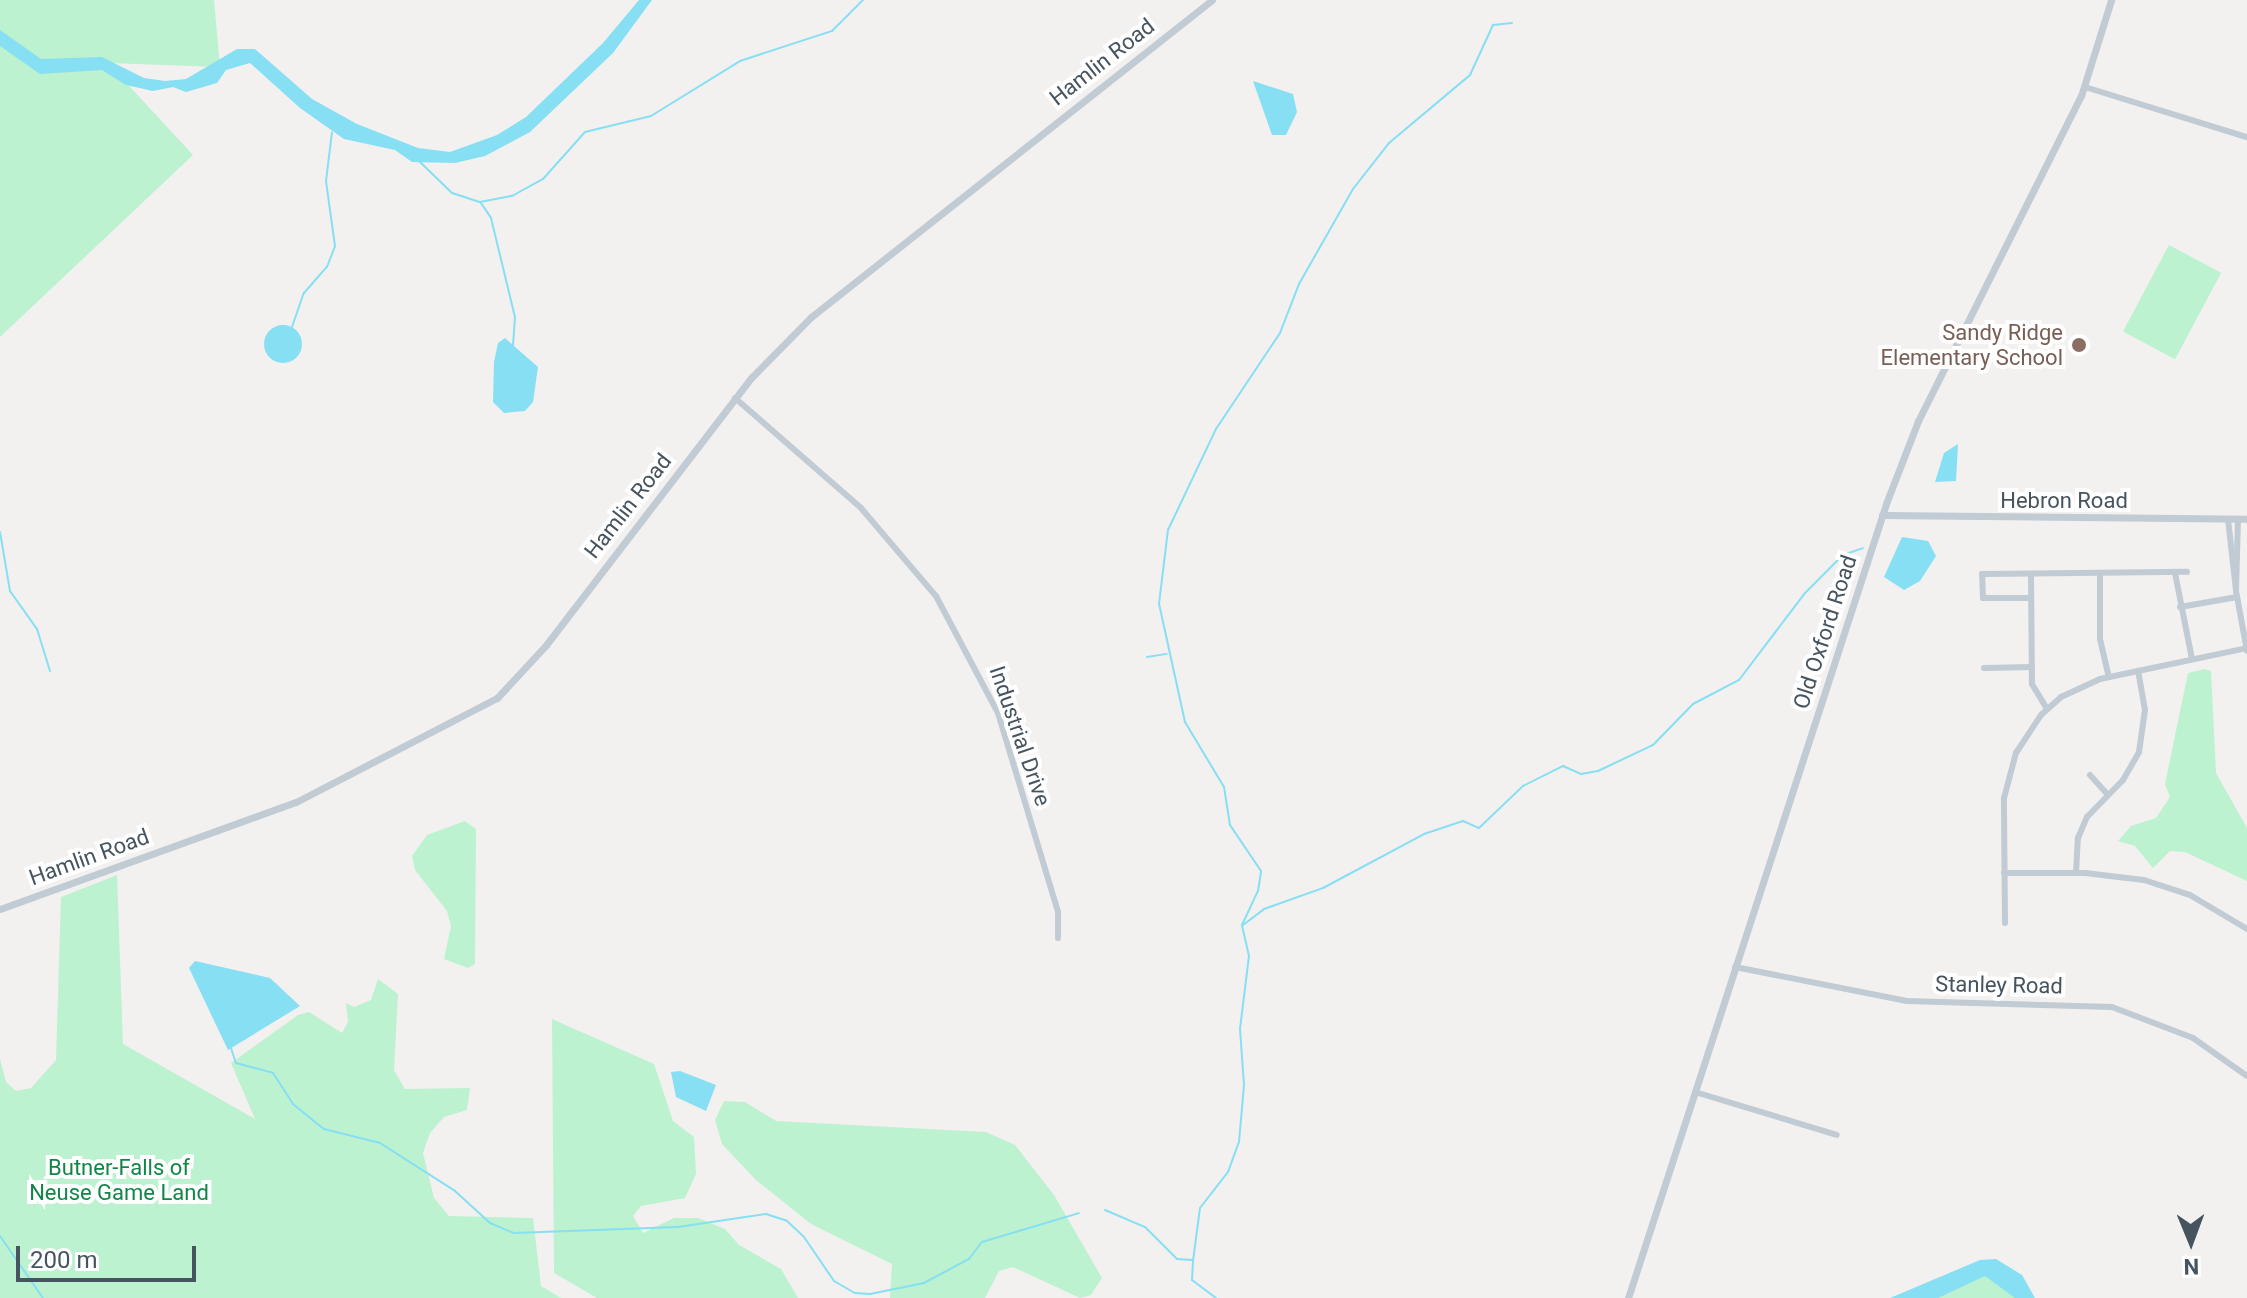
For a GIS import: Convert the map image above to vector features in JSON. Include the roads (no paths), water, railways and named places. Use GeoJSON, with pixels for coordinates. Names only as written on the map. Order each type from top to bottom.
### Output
{"type":"FeatureCollection","features":[{"type":"Feature","properties":{"kind":"street","name":"Hamlin Road"},"geometry":{"type":"LineString","coordinates":[[0,909],[296,802],[488,704],[546,645],[735,398],[835,295],[1212,0]]}},
{"type":"Feature","properties":{"kind":"street","name":"Old Oxford Road"},"geometry":{"type":"LineString","coordinates":[[1628,1298],[1882,515],[1918,421],[2085,87],[2111,0]]}},
{"type":"Feature","properties":{"kind":"street"},"geometry":{"type":"LineString","coordinates":[[2085,87],[2247,137]]}},
{"type":"Feature","properties":{"kind":"street","name":"Industrial Drive"},"geometry":{"type":"LineString","coordinates":[[735,398],[861,508],[936,596],[998,713],[1058,912],[1058,938]]}},
{"type":"Feature","properties":{"kind":"street","name":"Hebron Road"},"geometry":{"type":"LineString","coordinates":[[1882,515],[2247,519]]}},
{"type":"Feature","properties":{"kind":"street"},"geometry":{"type":"LineString","coordinates":[[2005,923],[2007,778],[2026,733],[2047,709],[2081,686],[2109,677],[2247,649],[2237,593],[2233,519]]}},
{"type":"Feature","properties":{"kind":"street"},"geometry":{"type":"LineString","coordinates":[[2030,598],[1983,598],[1982,574],[2187,572]]}},
{"type":"Feature","properties":{"kind":"street"},"geometry":{"type":"LineString","coordinates":[[2100,573],[2100,639],[2109,677]]}},
{"type":"Feature","properties":{"kind":"street"},"geometry":{"type":"LineString","coordinates":[[2175,573],[2192,659]]}},
{"type":"Feature","properties":{"kind":"street"},"geometry":{"type":"LineString","coordinates":[[2031,574],[2034,695],[2047,709]]}},
{"type":"Feature","properties":{"kind":"street"},"geometry":{"type":"LineString","coordinates":[[2180,607],[2237,593]]}},
{"type":"Feature","properties":{"kind":"street"},"geometry":{"type":"LineString","coordinates":[[1984,668],[2032,667]]}},
{"type":"Feature","properties":{"kind":"street"},"geometry":{"type":"LineString","coordinates":[[2076,873],[2078,838],[2087,817],[2132,767],[2144,734],[2138,671]]}},
{"type":"Feature","properties":{"kind":"street"},"geometry":{"type":"LineString","coordinates":[[2090,775],[2108,795]]}},
{"type":"Feature","properties":{"kind":"street"},"geometry":{"type":"LineString","coordinates":[[2004,873],[2076,873],[2163,885],[2213,907],[2247,929]]}},
{"type":"Feature","properties":{"kind":"street","name":"Stanley Road"},"geometry":{"type":"LineString","coordinates":[[1735,967],[1887,999],[2112,1007],[2193,1038],[2247,1076]]}},
{"type":"Feature","properties":{"kind":"street"},"geometry":{"type":"LineString","coordinates":[[1695,1092],[1837,1135]]}},
{"type":"Feature","properties":{"kind":"water"},"geometry":{"type":"Polygon","coordinates":[[[639,0],[652,0],[613,53],[530,132],[485,156],[455,163],[412,162],[395,150],[344,139],[300,108],[250,63],[226,70],[217,83],[186,92],[173,87],[153,91],[126,85],[102,70],[40,74],[0,46],[0,30],[41,59],[102,57],[144,78],[165,81],[186,79],[237,49],[255,49],[312,99],[357,124],[418,148],[450,152],[497,135],[526,117],[603,43],[639,0]]]}},
{"type":"Feature","properties":{"kind":"water"},"geometry":{"type":"Polygon","coordinates":[[[1253,81],[1293,94],[1297,112],[1286,135],[1272,135],[1253,81]]]}},
{"type":"Feature","properties":{"kind":"water"},"geometry":{"type":"Polygon","coordinates":[[[283,325],[297,330],[302,344],[297,358],[283,363],[269,358],[264,344],[269,330],[283,325]]]}},
{"type":"Feature","properties":{"kind":"water"},"geometry":{"type":"Polygon","coordinates":[[[505,338],[538,367],[533,402],[525,411],[504,413],[493,402],[494,362],[498,343],[505,338]]]}},
{"type":"Feature","properties":{"kind":"water"},"geometry":{"type":"Polygon","coordinates":[[[1958,444],[1956,481],[1935,482],[1944,453],[1958,444]]]}},
{"type":"Feature","properties":{"kind":"water"},"geometry":{"type":"Polygon","coordinates":[[[1902,537],[1928,541],[1936,556],[1920,581],[1904,590],[1884,577],[1902,537]]]}},
{"type":"Feature","properties":{"kind":"water"},"geometry":{"type":"Polygon","coordinates":[[[195,961],[270,978],[300,1006],[228,1050],[189,968],[195,961]]]}},
{"type":"Feature","properties":{"kind":"water"},"geometry":{"type":"Polygon","coordinates":[[[680,1071],[716,1085],[706,1111],[676,1097],[671,1072],[680,1071]]]}},
{"type":"Feature","properties":{"kind":"water"},"geometry":{"type":"Polygon","coordinates":[[[1996,1259],[2022,1275],[2035,1298],[2015,1298],[1985,1276],[1938,1298],[1890,1298],[1980,1260],[1996,1259]]]}},
{"type":"Feature","properties":{"kind":"waterway"},"geometry":{"type":"LineString","coordinates":[[419,161],[452,193],[480,202],[512,196],[543,179],[585,132],[651,116],[740,61],[832,31],[863,0]]}},
{"type":"Feature","properties":{"kind":"waterway"},"geometry":{"type":"LineString","coordinates":[[1216,1298],[1192,1280],[1193,1261],[1200,1208],[1228,1172],[1239,1142],[1244,1085],[1240,1029],[1249,956],[1242,925],[1258,891],[1261,871],[1230,825],[1224,787],[1185,722],[1159,604],[1168,530],[1216,429],[1280,333],[1299,284],[1353,189],[1389,143],[1470,75],[1493,25],[1512,23]]}},
{"type":"Feature","properties":{"kind":"waterway"},"geometry":{"type":"LineString","coordinates":[[292,327],[304,293],[327,267],[335,246],[326,181],[332,132]]}},
{"type":"Feature","properties":{"kind":"waterway"},"geometry":{"type":"LineString","coordinates":[[481,203],[491,218],[515,317],[513,346]]}},
{"type":"Feature","properties":{"kind":"waterway"},"geometry":{"type":"LineString","coordinates":[[0,532],[10,591],[37,629],[50,671]]}},
{"type":"Feature","properties":{"kind":"waterway"},"geometry":{"type":"LineString","coordinates":[[1243,925],[1264,909],[1323,888],[1424,834],[1463,821],[1479,828],[1523,786],[1563,766],[1581,774],[1598,771],[1653,745],[1693,704],[1739,680],[1805,593],[1843,555],[1863,548]]}},
{"type":"Feature","properties":{"kind":"waterway"},"geometry":{"type":"LineString","coordinates":[[1147,657],[1167,654]]}},
{"type":"Feature","properties":{"kind":"waterway"},"geometry":{"type":"LineString","coordinates":[[231,1048],[236,1063],[273,1073],[293,1104],[324,1129],[380,1143],[455,1191],[490,1223],[514,1233],[678,1227],[766,1214],[787,1221],[804,1237],[834,1281],[855,1293],[870,1294],[924,1283],[969,1259],[982,1242],[1079,1213]]}},
{"type":"Feature","properties":{"kind":"waterway"},"geometry":{"type":"LineString","coordinates":[[1105,1210],[1145,1227],[1177,1259],[1192,1260]]}},
{"type":"Feature","properties":{"kind":"waterway"},"geometry":{"type":"LineString","coordinates":[[0,1236],[43,1298]]}},
{"type":"Feature","properties":{"kind":"place","name":"Sandy Ridge Elementary School"},"geometry":{"type":"Point","coordinates":[2079,345]}},
{"type":"Feature","properties":{"kind":"park label","name":"Butner-Falls of Neuse Game Land"},"geometry":{"type":"Point","coordinates":[119,1180]}}]}
